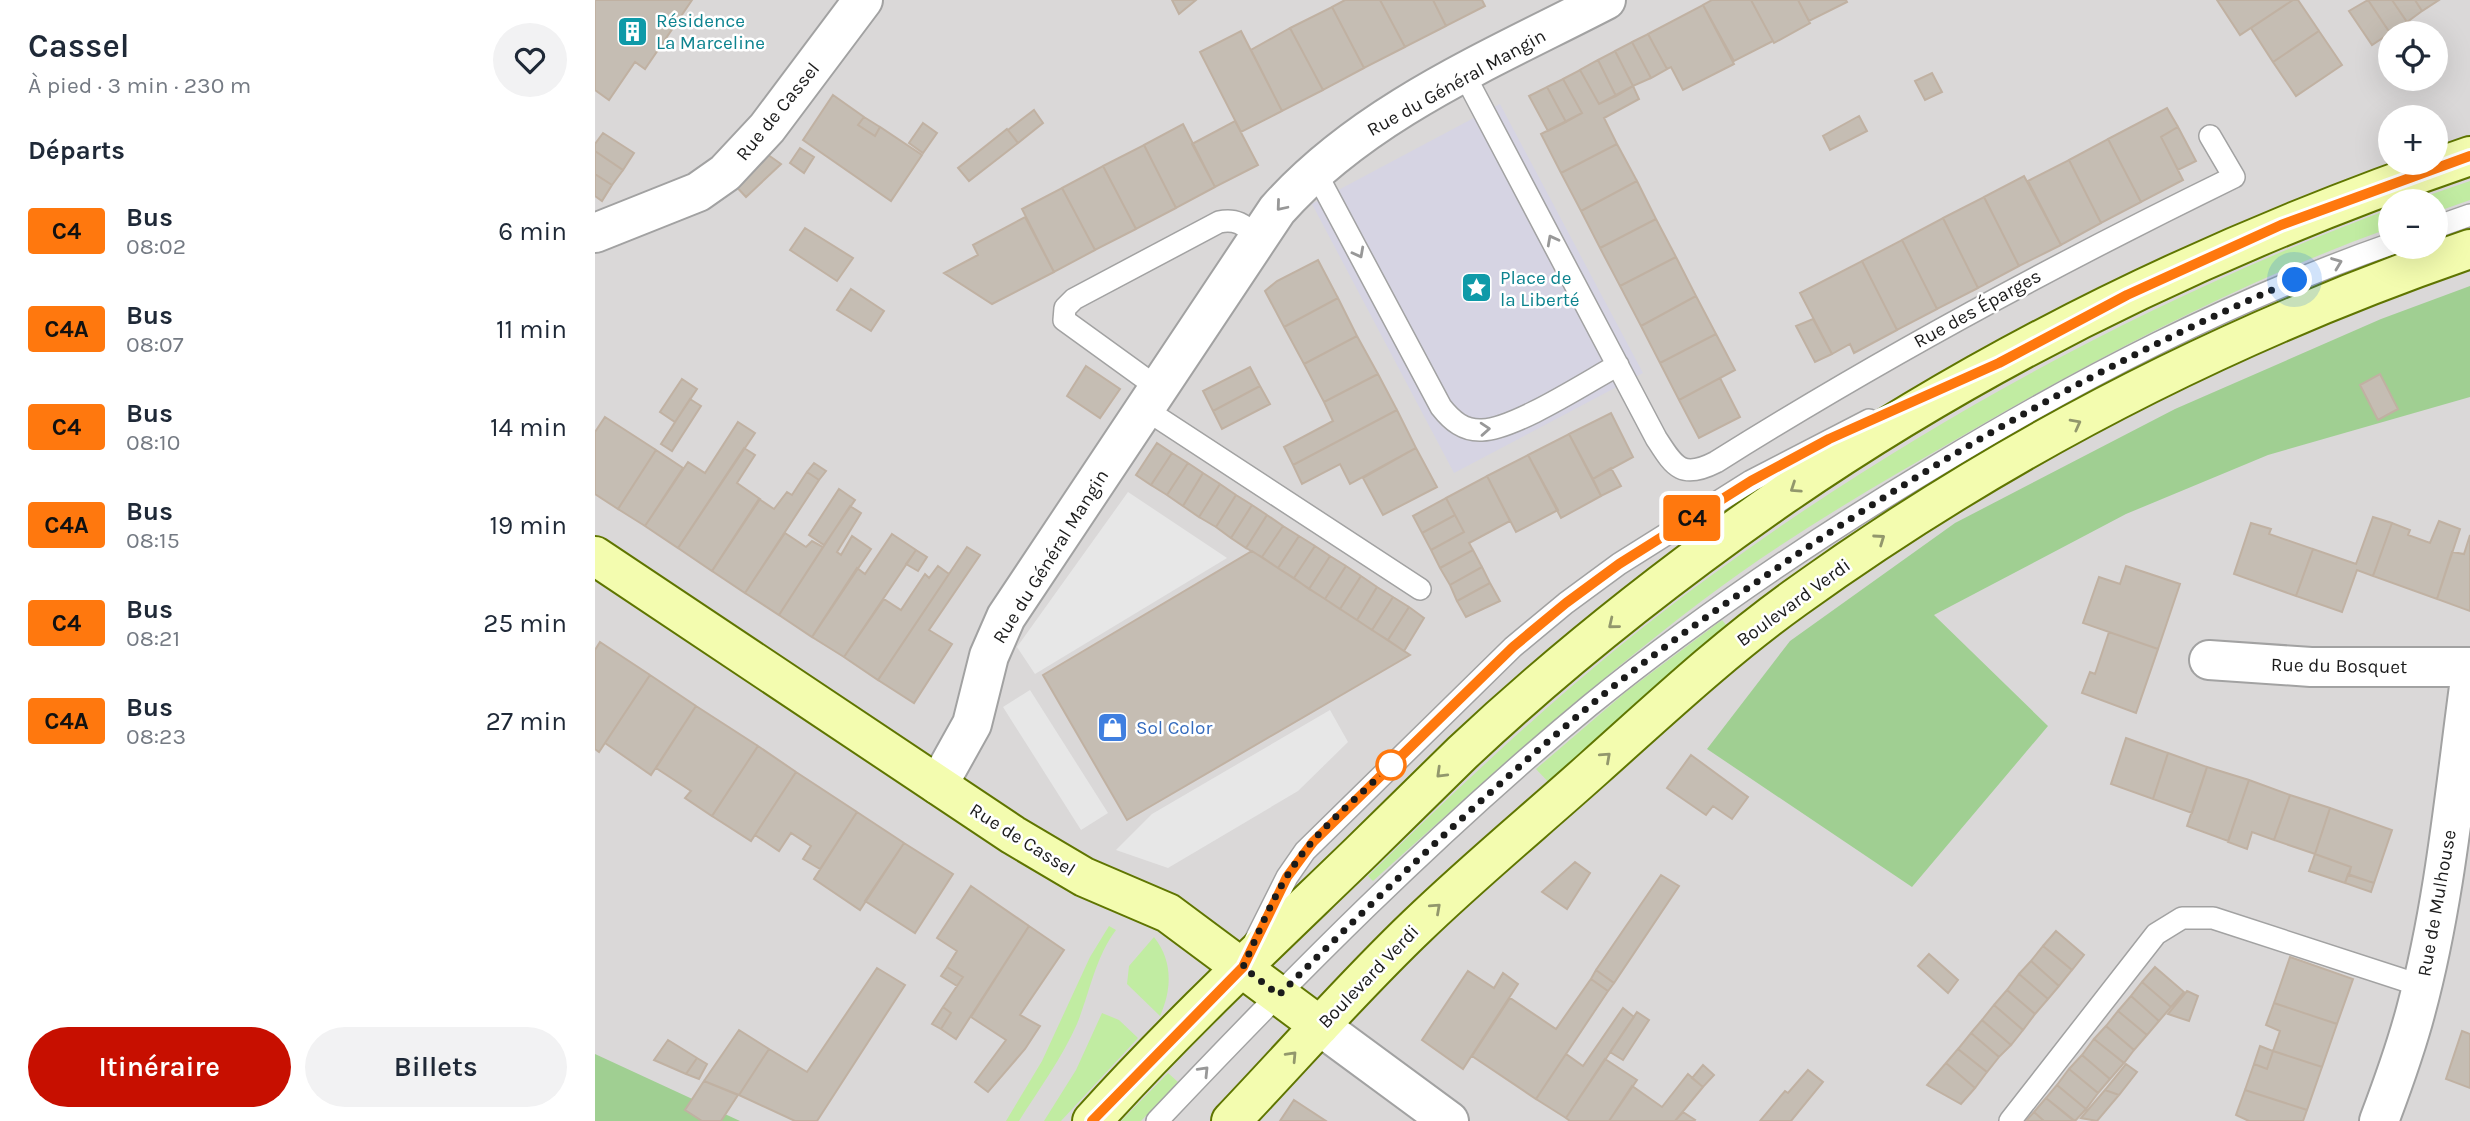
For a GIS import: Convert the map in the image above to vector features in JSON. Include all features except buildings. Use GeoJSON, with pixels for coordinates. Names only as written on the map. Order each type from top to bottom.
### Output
{"type":"FeatureCollection","features":[{"type":"Feature","properties":{"kind":"street","name":"Rue de Cassel"},"geometry":{"type":"LineString","coordinates":[[595,233],[698,192],[725,173],[767,128],[863,0]]}},
{"type":"Feature","properties":{"kind":"street","name":"Rue du Général Mangin"},"geometry":{"type":"LineString","coordinates":[[937,785],[958,753],[972,724],[989,656],[999,629],[1257,236],[1300,184],[1385,120],[1464,74],[1606,0]]}},
{"type":"Feature","properties":{"kind":"street"},"geometry":{"type":"LineString","coordinates":[[1091,1121],[1243,967],[1464,752],[1621,617],[1789,491],[1999,363],[2127,295],[2281,225],[2470,156]]}},
{"type":"Feature","properties":{"kind":"street","name":"Boulevard Verdi"},"geometry":{"type":"LineString","coordinates":[[1231,1121],[1319,1026],[1428,916],[1693,680],[1776,612],[1894,530],[2043,441],[2219,348],[2330,300],[2470,249]]}},
{"type":"Feature","properties":{"kind":"street","name":"Rue de Cassel"},"geometry":{"type":"LineString","coordinates":[[595,556],[937,785],[1084,877],[1168,913],[1449,1121]]}},
{"type":"Feature","properties":{"kind":"street","name":"Rue du Bosquet"},"geometry":{"type":"LineString","coordinates":[[2209,660],[2311,667],[2470,667]]}},
{"type":"Feature","properties":{"kind":"street","name":"Rue de Mulhouse"},"geometry":{"type":"LineString","coordinates":[[2379,1121],[2422,986],[2439,905],[2470,679]]}},
{"type":"Feature","properties":{"kind":"lane"},"geometry":{"type":"LineString","coordinates":[[1315,171],[1441,407],[1454,422],[1470,429],[1495,429],[1619,365],[1464,74]]}},
{"type":"Feature","properties":{"kind":"lane","name":"Rue des Éparges"},"geometry":{"type":"LineString","coordinates":[[1619,365],[1656,438],[1673,465],[1686,471],[1702,469],[1848,380],[2071,257],[2234,177],[2210,136]]}},
{"type":"Feature","properties":{"kind":"lane"},"geometry":{"type":"LineString","coordinates":[[2448,223],[2470,215]]}},
{"type":"Feature","properties":{"kind":"lane"},"geometry":{"type":"LineString","coordinates":[[1257,236],[1242,223],[1229,220],[1219,222],[1074,299],[1065,308],[1063,316],[1151,399],[1420,589]]}},
{"type":"Feature","properties":{"kind":"lane","name":"Boulevard Verdi"},"geometry":{"type":"LineString","coordinates":[[1157,1121],[1398,877],[1588,707],[1714,610],[1805,547],[1975,442],[2094,374],[2256,297],[2378,249]]}},
{"type":"Feature","properties":{"kind":"lane"},"geometry":{"type":"LineString","coordinates":[[2010,1121],[2156,934],[2182,918],[2213,918],[2422,986]]}},
{"type":"Feature","properties":{"kind":"shaded area"},"geometry":{"type":"Polygon","coordinates":[[[595,0],[2470,0],[2470,1121],[595,1121],[595,0]]]}},
{"type":"Feature","properties":{"kind":"shaded area","name":"Place de la Liberté"},"geometry":{"type":"Polygon","coordinates":[[[1500,104],[1643,373],[1454,473],[1312,204],[1500,104]]]}},
{"type":"Feature","properties":{"kind":"shaded area"},"geometry":{"type":"Polygon","coordinates":[[[1128,492],[1227,558],[1035,674],[1017,647],[1128,492]]]}},
{"type":"Feature","properties":{"kind":"shaded area"},"geometry":{"type":"Polygon","coordinates":[[[1030,690],[1108,813],[1081,830],[1003,707],[1030,690]]]}},
{"type":"Feature","properties":{"kind":"shaded area"},"geometry":{"type":"Polygon","coordinates":[[[1330,710],[1348,742],[1298,791],[1168,868],[1116,850],[1152,814],[1330,710]]]}},
{"type":"Feature","properties":{"kind":"green space"},"geometry":{"type":"Polygon","coordinates":[[[2470,181],[2470,200],[2448,208],[2447,189],[2470,181]]]}},
{"type":"Feature","properties":{"kind":"green space"},"geometry":{"type":"Polygon","coordinates":[[[2378,214],[2378,232],[2225,296],[2119,349],[2014,406],[1798,534],[1734,577],[1660,633],[1535,737],[1373,881],[1368,876],[1492,757],[1577,682],[1666,609],[1790,520],[1871,467],[2039,369],[2213,282],[2378,214]]]}},
{"type":"Feature","properties":{"kind":"green space"},"geometry":{"type":"Polygon","coordinates":[[[2470,286],[2470,397],[2268,455],[2126,514],[1934,615],[2048,726],[1912,887],[1707,749],[1790,641],[1955,523],[2175,409],[2381,319],[2470,286]]]}},
{"type":"Feature","properties":{"kind":"green space"},"geometry":{"type":"Polygon","coordinates":[[[1722,620],[1727,626],[1554,788],[1536,769],[1627,691],[1722,620]]]}},
{"type":"Feature","properties":{"kind":"green space"},"geometry":{"type":"Polygon","coordinates":[[[1109,926],[1116,930],[1098,964],[1071,1037],[1019,1121],[1006,1121],[1042,1061],[1090,957],[1109,926]]]}},
{"type":"Feature","properties":{"kind":"green space"},"geometry":{"type":"Polygon","coordinates":[[[1154,937],[1165,956],[1169,975],[1167,996],[1160,1016],[1127,984],[1129,966],[1154,937]]]}},
{"type":"Feature","properties":{"kind":"green space"},"geometry":{"type":"Polygon","coordinates":[[[1102,1013],[1119,1020],[1138,1038],[1061,1121],[1044,1121],[1076,1070],[1102,1013]]]}},
{"type":"Feature","properties":{"kind":"green space"},"geometry":{"type":"Polygon","coordinates":[[[595,1054],[740,1121],[595,1121],[595,1054]]]}},
{"type":"Feature","properties":{"kind":"green space"},"geometry":{"type":"Polygon","coordinates":[[[1168,1073],[1178,1082],[1141,1121],[1121,1121],[1168,1073]]]}},
{"type":"Feature","properties":{"kind":"bus line","name":"C4"},"geometry":{"type":"LineString","coordinates":[[1092,1121],[1164,1044],[1243,967],[1279,892],[1304,851],[1513,647],[1603,575],[1719,500],[1829,439],[1999,363],[2127,295],[2281,225],[2470,156]]}},
{"type":"Feature","properties":{"kind":"place","name":"Résidence La Marceline"},"geometry":{"type":"Point","coordinates":[633,31]}},
{"type":"Feature","properties":{"kind":"place","name":"Place de la Liberté"},"geometry":{"type":"Point","coordinates":[1477,288]}},
{"type":"Feature","properties":{"kind":"place","name":"Sol Color"},"geometry":{"type":"Point","coordinates":[1113,727]}},
{"type":"Feature","properties":{"kind":"route"},"geometry":{"type":"LineString","coordinates":[[1391,765],[1304,851],[1287,877],[1267,917],[1243,967],[1279,995],[1405,870],[1588,707],[1714,610],[1865,509],[2051,398],[2180,331],[2295,280]]}}]}
